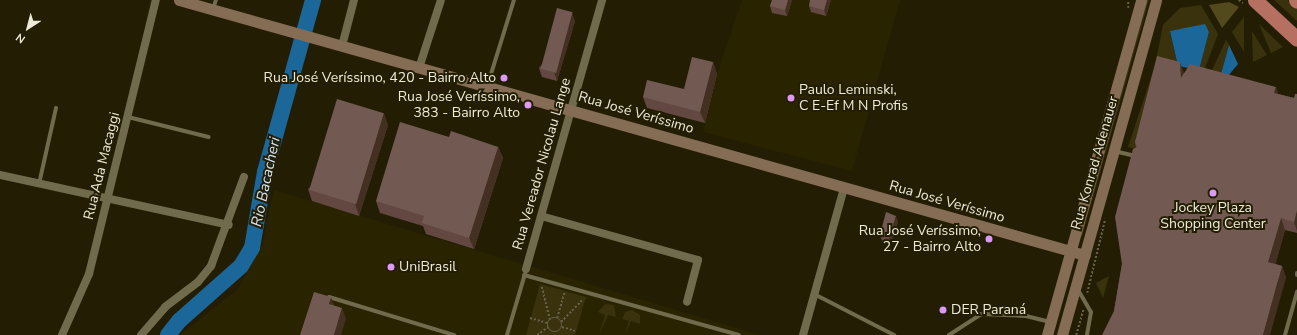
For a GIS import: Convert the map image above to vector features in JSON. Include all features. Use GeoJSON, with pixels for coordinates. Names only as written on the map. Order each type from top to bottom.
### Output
{"type":"FeatureCollection","features":[{"type":"Feature","properties":{"kind":"highway"},"geometry":{"type":"LineString","coordinates":[[1255,0],[1297,39]]}},
{"type":"Feature","properties":{"kind":"street","name":"Rua Ada Macaggi"},"geometry":{"type":"LineString","coordinates":[[62,335],[86,282],[109,197],[156,0]]}},
{"type":"Feature","properties":{"kind":"street","name":"Rua José Veríssimo"},"geometry":{"type":"LineString","coordinates":[[179,0],[214,5],[286,30],[1085,256]]}},
{"type":"Feature","properties":{"kind":"street"},"geometry":{"type":"LineString","coordinates":[[342,46],[354,0]]}},
{"type":"Feature","properties":{"kind":"street"},"geometry":{"type":"LineString","coordinates":[[419,68],[441,0]]}},
{"type":"Feature","properties":{"kind":"street","name":"Rua Vereador Nicolau Lange"},"geometry":{"type":"LineString","coordinates":[[525,272],[602,0]]}},
{"type":"Feature","properties":{"kind":"street","name":"Rua Konrad Adenauer"},"geometry":{"type":"LineString","coordinates":[[1047,335],[1140,0]]}},
{"type":"Feature","properties":{"kind":"street","name":"Rua Konrad Adenauer"},"geometry":{"type":"LineString","coordinates":[[1062,335],[1156,0]]}},
{"type":"Feature","properties":{"kind":"street"},"geometry":{"type":"LineString","coordinates":[[0,175],[109,197],[229,225]]}},
{"type":"Feature","properties":{"kind":"street"},"geometry":{"type":"LineString","coordinates":[[141,335],[165,307],[205,275],[229,225],[244,177]]}},
{"type":"Feature","properties":{"kind":"street"},"geometry":{"type":"LineString","coordinates":[[803,335],[844,188]]}},
{"type":"Feature","properties":{"kind":"street"},"geometry":{"type":"LineString","coordinates":[[541,216],[698,260],[687,302]]}},
{"type":"Feature","properties":{"kind":"lane"},"geometry":{"type":"LineString","coordinates":[[487,87],[514,0]]}},
{"type":"Feature","properties":{"kind":"lane"},"geometry":{"type":"LineString","coordinates":[[39,184],[56,108]]}},
{"type":"Feature","properties":{"kind":"lane"},"geometry":{"type":"LineString","coordinates":[[128,117],[209,137]]}},
{"type":"Feature","properties":{"kind":"lane"},"geometry":{"type":"LineString","coordinates":[[1114,151],[1138,157]]}},
{"type":"Feature","properties":{"kind":"lane"},"geometry":{"type":"LineString","coordinates":[[525,272],[739,335]]}},
{"type":"Feature","properties":{"kind":"lane","name":"Rua Vereador Nicolau Lange"},"geometry":{"type":"LineString","coordinates":[[507,335],[525,272]]}},
{"type":"Feature","properties":{"kind":"lane"},"geometry":{"type":"LineString","coordinates":[[1076,287],[1090,306],[1092,318],[1087,335]]}},
{"type":"Feature","properties":{"kind":"lane"},"geometry":{"type":"LineString","coordinates":[[1285,335],[1297,292]]}},
{"type":"Feature","properties":{"kind":"lane"},"geometry":{"type":"LineString","coordinates":[[814,294],[894,335]]}},
{"type":"Feature","properties":{"kind":"lane"},"geometry":{"type":"LineString","coordinates":[[329,297],[454,335]]}},
{"type":"Feature","properties":{"kind":"lane"},"geometry":{"type":"LineString","coordinates":[[949,335],[981,314],[1026,316],[1050,322]]}},
{"type":"Feature","properties":{"kind":"path"},"geometry":{"type":"LineString","coordinates":[[541,284],[550,320]]}},
{"type":"Feature","properties":{"kind":"path"},"geometry":{"type":"LineString","coordinates":[[557,318],[564,290]]}},
{"type":"Feature","properties":{"kind":"path"},"geometry":{"type":"LineString","coordinates":[[561,322],[585,296]]}},
{"type":"Feature","properties":{"kind":"path"},"geometry":{"type":"LineString","coordinates":[[1076,335],[1085,303]]}},
{"type":"Feature","properties":{"kind":"path"},"geometry":{"type":"LineString","coordinates":[[530,318],[548,322]]}},
{"type":"Feature","properties":{"kind":"path"},"geometry":{"type":"LineString","coordinates":[[551,335],[548,322],[557,318]]}},
{"type":"Feature","properties":{"kind":"path"},"geometry":{"type":"LineString","coordinates":[[557,318],[561,322],[562,327],[559,332],[560,335]]}},
{"type":"Feature","properties":{"kind":"path"},"geometry":{"type":"LineString","coordinates":[[537,335],[548,327]]}},
{"type":"Feature","properties":{"kind":"path"},"geometry":{"type":"LineString","coordinates":[[562,327],[576,331]]}},
{"type":"Feature","properties":{"kind":"path"},"geometry":{"type":"LineString","coordinates":[[551,332],[559,332]]}},
{"type":"Feature","properties":{"kind":"shaded area","name":"Paulo Leminski, C E-Ef M N Profis"},"geometry":{"type":"Polygon","coordinates":[[[742,0],[900,0],[852,171],[703,132],[717,74],[742,0]]]}},
{"type":"Feature","properties":{"kind":"shaded area"},"geometry":{"type":"Polygon","coordinates":[[[1146,0],[1149,0],[1082,236],[1080,236],[1146,0]]]}},
{"type":"Feature","properties":{"kind":"shaded area"},"geometry":{"type":"Polygon","coordinates":[[[1274,0],[1288,0],[1297,9],[1297,21],[1274,0]]]}},
{"type":"Feature","properties":{"kind":"shaded area"},"geometry":{"type":"Polygon","coordinates":[[[1229,2],[1239,7],[1222,28],[1209,5],[1229,2]]]}},
{"type":"Feature","properties":{"kind":"shaded area"},"geometry":{"type":"Polygon","coordinates":[[[1201,5],[1218,34],[1204,71],[1199,70],[1209,32],[1205,25],[1170,31],[1178,66],[1140,150],[1128,147],[1155,65],[1163,25],[1180,8],[1201,5]]]}},
{"type":"Feature","properties":{"kind":"shaded area"},"geometry":{"type":"Polygon","coordinates":[[[1244,17],[1244,52],[1232,32],[1244,17]]]}},
{"type":"Feature","properties":{"kind":"shaded area"},"geometry":{"type":"Polygon","coordinates":[[[1259,24],[1283,47],[1271,53],[1259,24]]]}},
{"type":"Feature","properties":{"kind":"shaded area"},"geometry":{"type":"Polygon","coordinates":[[[1252,31],[1267,55],[1253,62],[1252,31]]]}},
{"type":"Feature","properties":{"kind":"shaded area"},"geometry":{"type":"Polygon","coordinates":[[[1226,40],[1229,45],[1221,74],[1211,72],[1226,40]]]}},
{"type":"Feature","properties":{"kind":"shaded area","name":"UniBrasil"},"geometry":{"type":"Polygon","coordinates":[[[274,190],[760,335],[180,335],[238,289],[262,245],[274,190]]]}},
{"type":"Feature","properties":{"kind":"shaded area"},"geometry":{"type":"Polygon","coordinates":[[[1109,276],[1103,298],[1096,283],[1109,276]]]}},
{"type":"Feature","properties":{"kind":"shaded area"},"geometry":{"type":"Polygon","coordinates":[[[540,284],[586,297],[575,335],[526,335],[540,284]]]}},
{"type":"Feature","properties":{"kind":"shaded area"},"geometry":{"type":"Polygon","coordinates":[[[605,304],[614,305],[616,317],[608,315],[599,335],[605,315],[598,312],[605,304]]]}},
{"type":"Feature","properties":{"kind":"shaded area"},"geometry":{"type":"Polygon","coordinates":[[[632,310],[640,315],[640,324],[631,321],[625,335],[629,321],[622,319],[625,312],[632,310]]]}},
{"type":"Feature","properties":{"kind":"water"},"geometry":{"type":"Polygon","coordinates":[[[1205,24],[1209,32],[1199,70],[1178,66],[1170,31],[1205,24]]]}},
{"type":"Feature","properties":{"kind":"water"},"geometry":{"type":"Polygon","coordinates":[[[1229,45],[1238,64],[1228,76],[1221,74],[1229,45]]]}},
{"type":"Feature","properties":{"kind":"building"},"geometry":{"type":"Polygon","coordinates":[[[772,0],[788,0],[785,10],[770,6],[772,0]]]}},
{"type":"Feature","properties":{"kind":"building"},"geometry":{"type":"Polygon","coordinates":[[[810,0],[827,0],[824,10],[809,6],[810,0]]]}},
{"type":"Feature","properties":{"kind":"building"},"geometry":{"type":"Polygon","coordinates":[[[557,8],[572,12],[556,73],[541,69],[557,8]]]}},
{"type":"Feature","properties":{"kind":"building","name":"Jockey Plaza Shopping Center"},"geometry":{"type":"Polygon","coordinates":[[[1157,56],[1180,62],[1181,78],[1190,64],[1276,87],[1274,93],[1294,98],[1295,94],[1297,94],[1297,210],[1294,222],[1281,218],[1268,262],[1282,266],[1263,335],[1102,335],[1114,311],[1122,264],[1115,217],[1133,149],[1137,147],[1135,142],[1157,56]]]}},
{"type":"Feature","properties":{"kind":"building"},"geometry":{"type":"Polygon","coordinates":[[[692,57],[713,62],[700,112],[643,97],[647,80],[684,89],[692,57]]]}},
{"type":"Feature","properties":{"kind":"building"},"geometry":{"type":"Polygon","coordinates":[[[337,99],[384,113],[356,204],[309,190],[337,99]]]}},
{"type":"Feature","properties":{"kind":"building"},"geometry":{"type":"Polygon","coordinates":[[[400,122],[449,137],[451,131],[498,147],[469,238],[422,223],[424,216],[376,201],[400,122]]]}},
{"type":"Feature","properties":{"kind":"building"},"geometry":{"type":"Polygon","coordinates":[[[886,212],[896,216],[889,237],[880,235],[886,212]]]}},
{"type":"Feature","properties":{"kind":"building"},"geometry":{"type":"Polygon","coordinates":[[[314,292],[331,297],[329,304],[342,308],[334,335],[300,335],[314,292]]]}},
{"type":"Feature","properties":{"kind":"waterway","name":"Rio Bacacheri"},"geometry":{"type":"LineString","coordinates":[[168,335],[179,321],[241,266],[252,248],[265,172],[313,0]]}},
{"type":"Feature","properties":{"kind":"place","name":"Rua José Veríssimo, 420 - Bairro Alto"},"geometry":{"type":"Point","coordinates":[504,78]}},
{"type":"Feature","properties":{"kind":"place","name":"Paulo Leminski, C E-Ef M N Profis"},"geometry":{"type":"Point","coordinates":[791,98]}},
{"type":"Feature","properties":{"kind":"place","name":"Rua José Veríssimo, 383 - Bairro Alto"},"geometry":{"type":"Point","coordinates":[528,105]}},
{"type":"Feature","properties":{"kind":"place","name":"Jockey Plaza Shopping Center"},"geometry":{"type":"Point","coordinates":[1213,193]}},
{"type":"Feature","properties":{"kind":"place","name":"Rua José Veríssimo, 27 - Bairro Alto"},"geometry":{"type":"Point","coordinates":[989,239]}},
{"type":"Feature","properties":{"kind":"place","name":"UniBrasil"},"geometry":{"type":"Point","coordinates":[391,267]}},
{"type":"Feature","properties":{"kind":"place","name":"DER Paraná"},"geometry":{"type":"Point","coordinates":[943,310]}}]}
